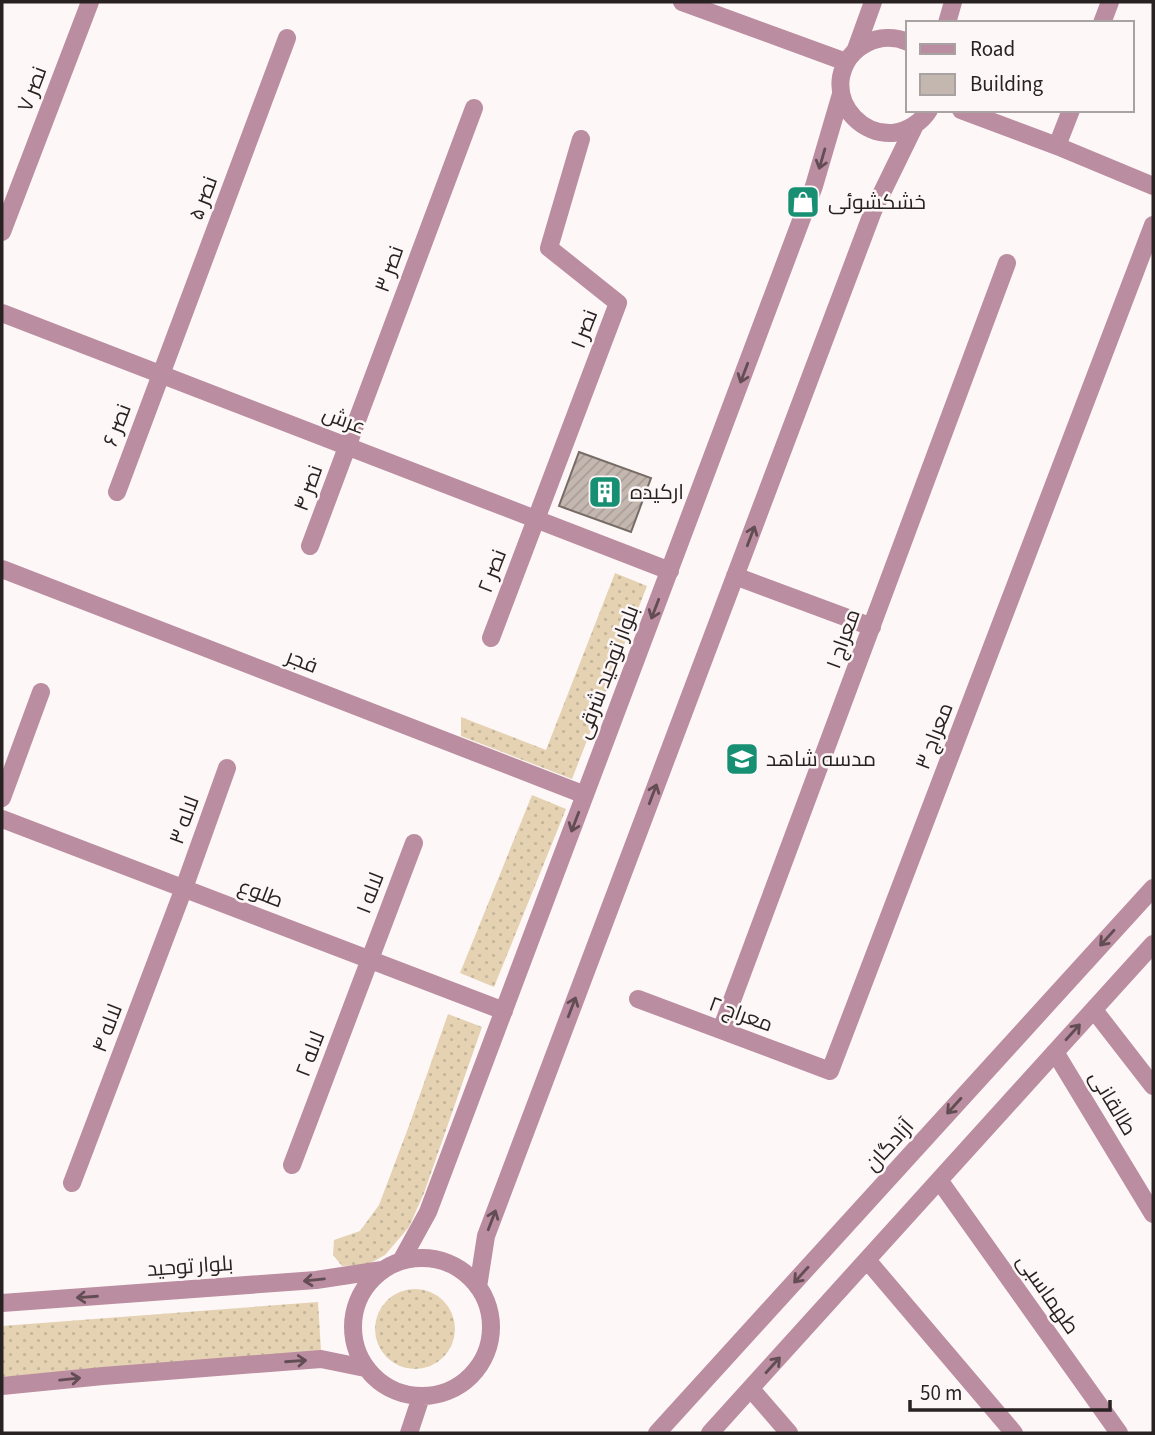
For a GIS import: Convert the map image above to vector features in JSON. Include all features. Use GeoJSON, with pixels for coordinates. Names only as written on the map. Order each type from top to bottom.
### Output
{"type":"FeatureCollection","features":[{"type":"Feature","properties":{"kind":"street","name":"نصر ۷"},"geometry":{"type":"LineString","coordinates":[[2,232],[90,2]]}},
{"type":"Feature","properties":{"kind":"street"},"geometry":{"type":"LineString","coordinates":[[682,2],[851,56],[869,41],[884,37],[906,41]]}},
{"type":"Feature","properties":{"kind":"street","name":"بلوار توحید شرقی"},"geometry":{"type":"LineString","coordinates":[[401,1261],[428,1212],[670,571],[814,186],[841,94],[841,78],[873,2]]}},
{"type":"Feature","properties":{"kind":"street"},"geometry":{"type":"LineString","coordinates":[[948,21],[953,2]]}},
{"type":"Feature","properties":{"kind":"street"},"geometry":{"type":"LineString","coordinates":[[1103,21],[1110,2]]}},
{"type":"Feature","properties":{"kind":"street","name":"نصر ۵"},"geometry":{"type":"LineString","coordinates":[[161,374],[287,38]]}},
{"type":"Feature","properties":{"kind":"street"},"geometry":{"type":"LineString","coordinates":[[841,94],[846,109],[856,121],[870,130],[901,132],[915,125],[928,112]]}},
{"type":"Feature","properties":{"kind":"street","name":"نصر ۳"},"geometry":{"type":"LineString","coordinates":[[347,446],[474,108]]}},
{"type":"Feature","properties":{"kind":"street"},"geometry":{"type":"LineString","coordinates":[[966,112],[1153,186]]}},
{"type":"Feature","properties":{"kind":"street"},"geometry":{"type":"LineString","coordinates":[[1057,146],[1069,112]]}},
{"type":"Feature","properties":{"kind":"street"},"geometry":{"type":"LineString","coordinates":[[478,1287],[486,1236],[873,211],[915,125]]}},
{"type":"Feature","properties":{"kind":"street","name":"نصر ۱"},"geometry":{"type":"LineString","coordinates":[[536,519],[618,303],[549,248],[580,139]]}},
{"type":"Feature","properties":{"kind":"street","name":"معراج ۳"},"geometry":{"type":"LineString","coordinates":[[830,1071],[1153,225]]}},
{"type":"Feature","properties":{"kind":"street","name":"معراج ۱"},"geometry":{"type":"LineString","coordinates":[[721,1030],[1007,263]]}},
{"type":"Feature","properties":{"kind":"street","name":"عرش"},"geometry":{"type":"LineString","coordinates":[[2,313],[670,571]]}},
{"type":"Feature","properties":{"kind":"street","name":"نصر ۶"},"geometry":{"type":"LineString","coordinates":[[117,492],[161,374]]}},
{"type":"Feature","properties":{"kind":"street","name":"نصر ۴"},"geometry":{"type":"LineString","coordinates":[[310,546],[347,446]]}},
{"type":"Feature","properties":{"kind":"street","name":"نصر ۲"},"geometry":{"type":"LineString","coordinates":[[491,638],[536,519]]}},
{"type":"Feature","properties":{"kind":"street","name":"فجر"},"geometry":{"type":"LineString","coordinates":[[2,569],[585,795]]}},
{"type":"Feature","properties":{"kind":"street"},"geometry":{"type":"LineString","coordinates":[[735,576],[872,627]]}},
{"type":"Feature","properties":{"kind":"street"},"geometry":{"type":"LineString","coordinates":[[2,798],[41,692]]}},
{"type":"Feature","properties":{"kind":"street","name":"لاله ۳"},"geometry":{"type":"LineString","coordinates":[[184,888],[227,768]]}},
{"type":"Feature","properties":{"kind":"street","name":"طلوع"},"geometry":{"type":"LineString","coordinates":[[2,819],[504,1011]]}},
{"type":"Feature","properties":{"kind":"street","name":"لاله ۱"},"geometry":{"type":"LineString","coordinates":[[370,960],[414,843]]}},
{"type":"Feature","properties":{"kind":"street","name":"لاله ۴"},"geometry":{"type":"LineString","coordinates":[[72,1183],[184,888]]}},
{"type":"Feature","properties":{"kind":"street","name":"آزادگان"},"geometry":{"type":"LineString","coordinates":[[657,1433],[1153,888]]}},
{"type":"Feature","properties":{"kind":"street"},"geometry":{"type":"LineString","coordinates":[[710,1433],[1153,944]]}},
{"type":"Feature","properties":{"kind":"street","name":"لاله ۲"},"geometry":{"type":"LineString","coordinates":[[292,1165],[370,960]]}},
{"type":"Feature","properties":{"kind":"street","name":"معراج ۲"},"geometry":{"type":"LineString","coordinates":[[721,1030],[638,999],[830,1071]]}},
{"type":"Feature","properties":{"kind":"street"},"geometry":{"type":"LineString","coordinates":[[1094,1010],[1153,1086]]}},
{"type":"Feature","properties":{"kind":"street"},"geometry":{"type":"LineString","coordinates":[[721,1030],[830,1071]]}},
{"type":"Feature","properties":{"kind":"street","name":"طالقانی"},"geometry":{"type":"LineString","coordinates":[[1055,1052],[1153,1214]]}},
{"type":"Feature","properties":{"kind":"street","name":"طهماسبی"},"geometry":{"type":"LineString","coordinates":[[939,1180],[1119,1433]]}},
{"type":"Feature","properties":{"kind":"street"},"geometry":{"type":"LineString","coordinates":[[423,1258],[444,1261],[463,1271],[478,1287],[488,1306],[491,1328],[488,1349],[477,1368],[462,1384],[442,1393],[421,1397],[400,1393],[380,1383],[365,1368],[355,1348],[352,1326],[356,1305],[366,1286],[382,1270],[401,1261],[423,1258]]}},
{"type":"Feature","properties":{"kind":"street"},"geometry":{"type":"LineString","coordinates":[[867,1260],[1014,1433]]}},
{"type":"Feature","properties":{"kind":"street","name":"بلوار توحید"},"geometry":{"type":"LineString","coordinates":[[2,1303],[316,1280],[382,1270]]}},
{"type":"Feature","properties":{"kind":"street"},"geometry":{"type":"LineString","coordinates":[[2,1386],[321,1359],[365,1368]]}},
{"type":"Feature","properties":{"kind":"street"},"geometry":{"type":"LineString","coordinates":[[751,1388],[789,1433]]}},
{"type":"Feature","properties":{"kind":"street"},"geometry":{"type":"LineString","coordinates":[[409,1433],[421,1397]]}},
{"type":"Feature","properties":{"kind":"shaded area"},"geometry":{"type":"Polygon","coordinates":[[[615,573],[647,586],[572,779],[461,736],[461,717],[546,750],[615,573]]]}},
{"type":"Feature","properties":{"kind":"shaded area"},"geometry":{"type":"Polygon","coordinates":[[[532,795],[566,809],[494,987],[460,973],[532,795]]]}},
{"type":"Feature","properties":{"kind":"shaded area"},"geometry":{"type":"Polygon","coordinates":[[[448,1014],[482,1027],[424,1193],[409,1227],[385,1255],[367,1265],[342,1266],[333,1255],[334,1240],[360,1231],[379,1205],[448,1014]]]}},
{"type":"Feature","properties":{"kind":"shaded area"},"geometry":{"type":"Polygon","coordinates":[[[415,1289],[430,1292],[443,1301],[452,1314],[455,1329],[452,1344],[443,1357],[430,1366],[415,1369],[400,1366],[387,1357],[378,1344],[375,1329],[378,1314],[387,1301],[400,1292],[415,1289]]]}},
{"type":"Feature","properties":{"kind":"shaded area"},"geometry":{"type":"Polygon","coordinates":[[[318,1302],[321,1351],[2,1377],[2,1326],[318,1302]]]}},
{"type":"Feature","properties":{"kind":"building","name":"ارکیده"},"geometry":{"type":"Polygon","coordinates":[[[579,452],[651,478],[631,532],[559,506],[579,452]]]}},
{"type":"Feature","properties":{"kind":"place","name":"خشکشوئی"},"geometry":{"type":"Point","coordinates":[803,202]}},
{"type":"Feature","properties":{"kind":"place","name":"ارکیده"},"geometry":{"type":"Point","coordinates":[605,492]}},
{"type":"Feature","properties":{"kind":"place","name":"مدسه شاهد"},"geometry":{"type":"Point","coordinates":[742,759]}}]}
